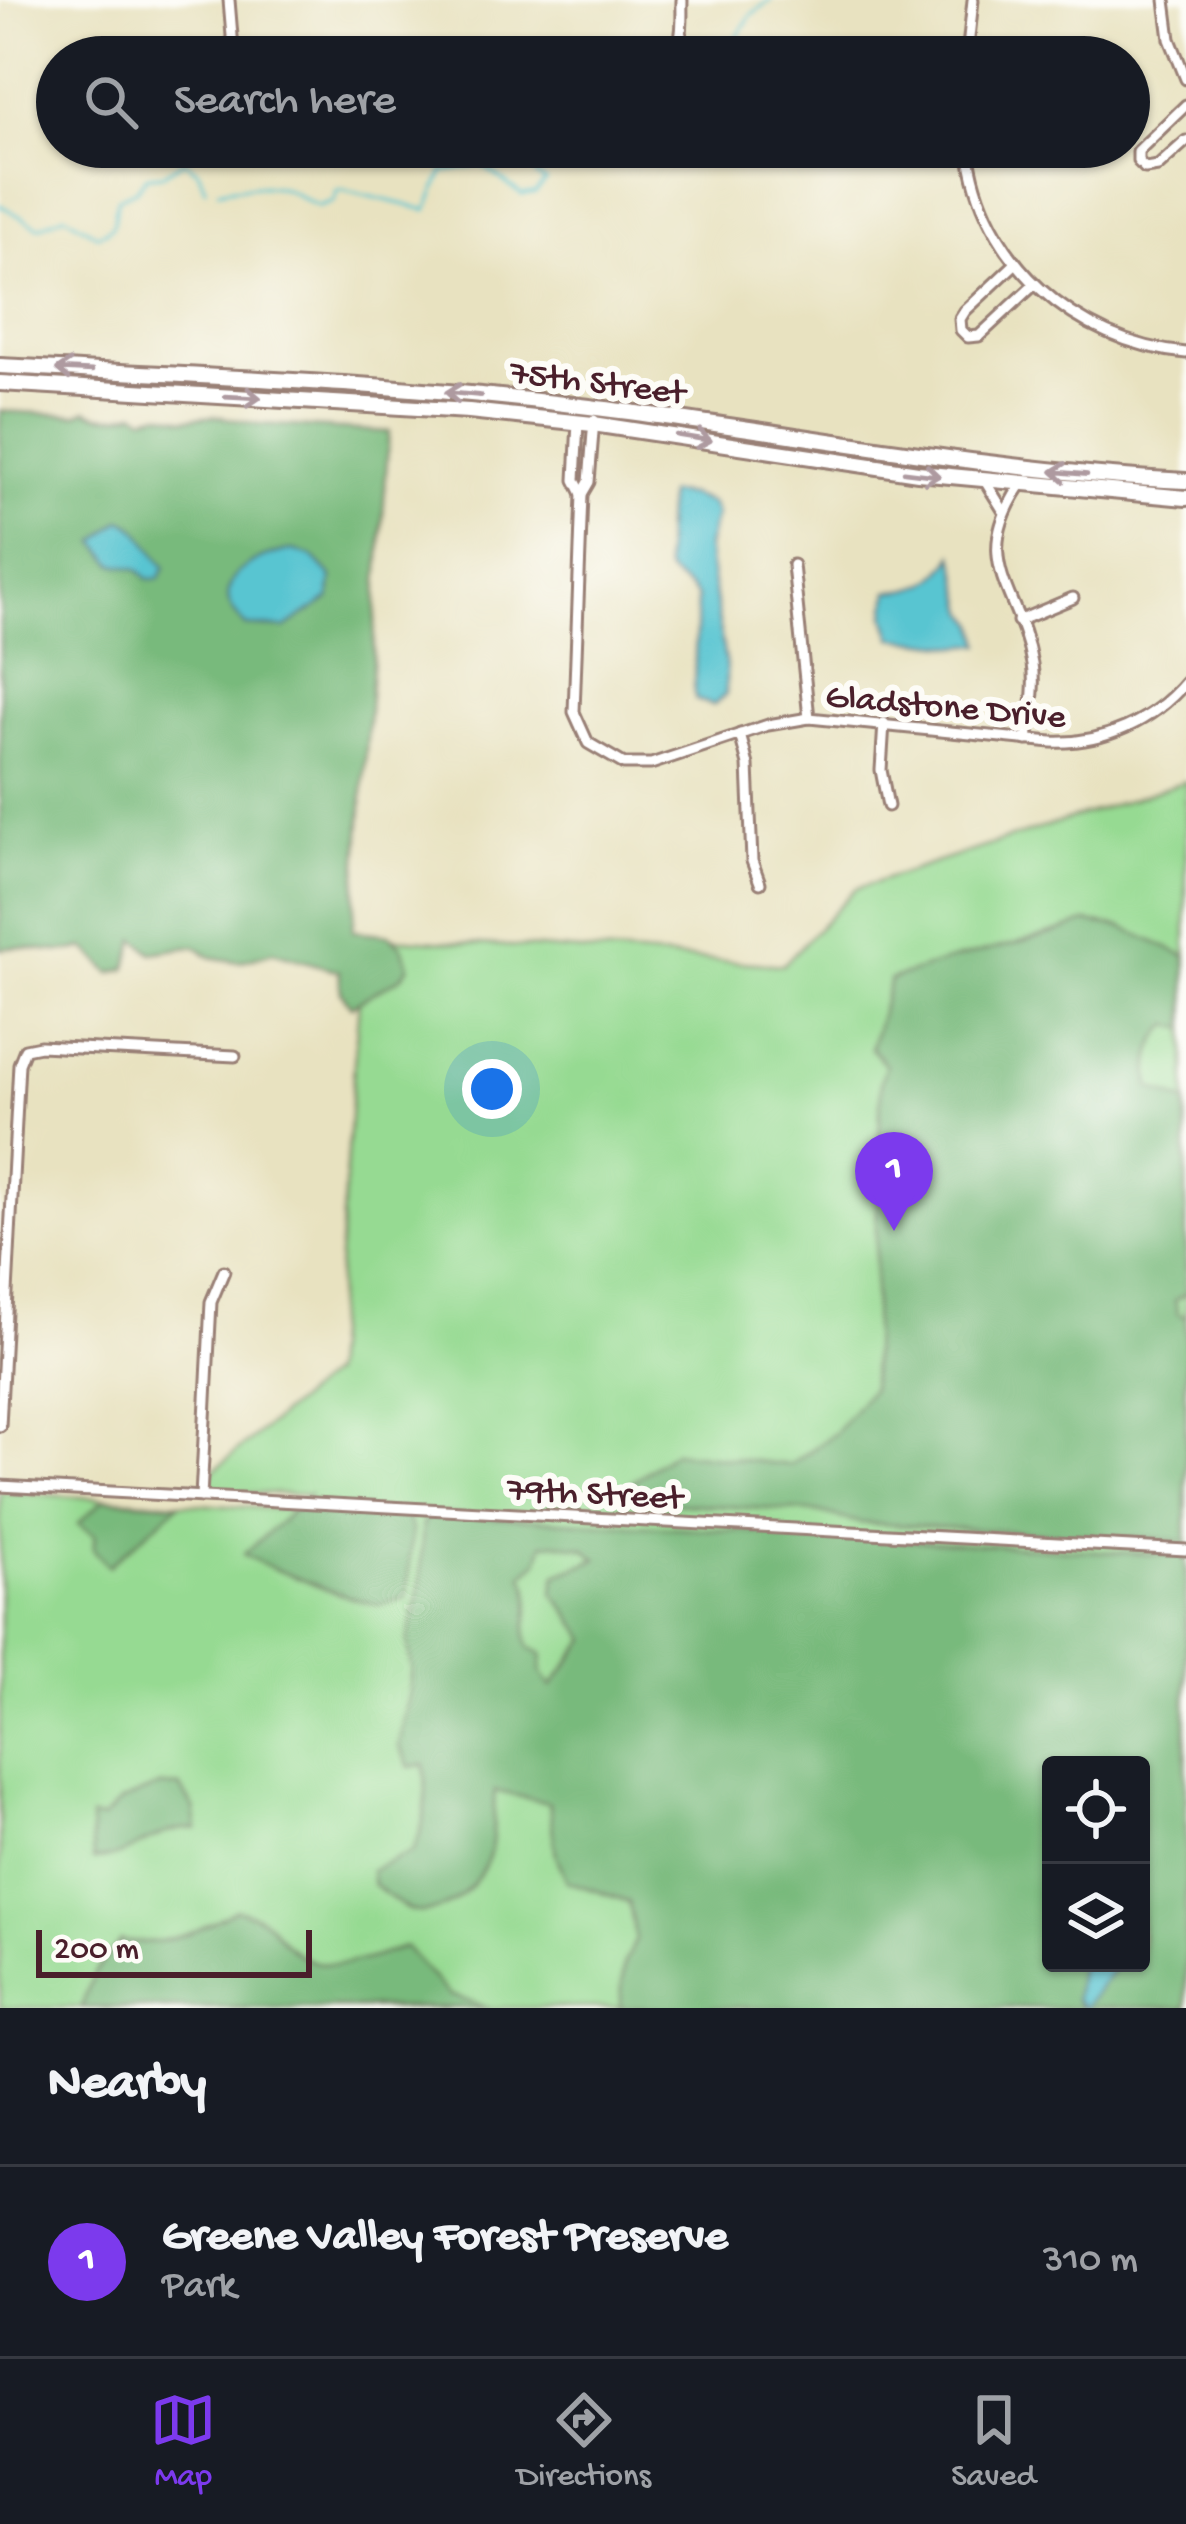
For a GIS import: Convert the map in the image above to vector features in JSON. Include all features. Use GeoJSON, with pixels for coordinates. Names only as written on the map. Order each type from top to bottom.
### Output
{"type":"FeatureCollection","features":[{"type":"Feature","properties":{"kind":"main road","name":"75th Street"},"geometry":{"type":"LineString","coordinates":[[0,366],[425,391],[985,481],[1186,498]]}},
{"type":"Feature","properties":{"kind":"main road","name":"75th Street"},"geometry":{"type":"LineString","coordinates":[[0,383],[586,415],[946,460],[1186,481]]}},
{"type":"Feature","properties":{"kind":"street"},"geometry":{"type":"LineString","coordinates":[[230,0],[232,36]]}},
{"type":"Feature","properties":{"kind":"street"},"geometry":{"type":"LineString","coordinates":[[681,36],[682,0]]}},
{"type":"Feature","properties":{"kind":"street"},"geometry":{"type":"LineString","coordinates":[[970,36],[974,0]]}},
{"type":"Feature","properties":{"kind":"street"},"geometry":{"type":"LineString","coordinates":[[1165,0],[1170,39],[1186,79]]}},
{"type":"Feature","properties":{"kind":"street"},"geometry":{"type":"LineString","coordinates":[[1150,138],[1186,106]]}},
{"type":"Feature","properties":{"kind":"street"},"geometry":{"type":"LineString","coordinates":[[1150,167],[1158,166],[1186,141]]}},
{"type":"Feature","properties":{"kind":"street"},"geometry":{"type":"LineString","coordinates":[[973,168],[981,201],[1016,263],[1063,309],[1103,333],[1141,346],[1186,353]]}},
{"type":"Feature","properties":{"kind":"street"},"geometry":{"type":"LineString","coordinates":[[1016,263],[965,311],[961,330],[968,337],[979,336],[1035,284]]}},
{"type":"Feature","properties":{"kind":"street","name":"Gladstone Drive"},"geometry":{"type":"LineString","coordinates":[[586,415],[575,481],[582,494],[574,712],[588,743],[614,761],[644,765],[808,718],[1074,742],[1118,731],[1163,709],[1186,682]]}},
{"type":"Feature","properties":{"kind":"street"},"geometry":{"type":"LineString","coordinates":[[985,481],[1004,510]]}},
{"type":"Feature","properties":{"kind":"street"},"geometry":{"type":"LineString","coordinates":[[1022,485],[1004,510],[998,558],[1030,652],[1034,679],[1027,740]]}},
{"type":"Feature","properties":{"kind":"street"},"geometry":{"type":"LineString","coordinates":[[793,565],[808,718]]}},
{"type":"Feature","properties":{"kind":"street"},"geometry":{"type":"LineString","coordinates":[[1018,621],[1073,598]]}},
{"type":"Feature","properties":{"kind":"street"},"geometry":{"type":"LineString","coordinates":[[884,723],[881,770],[888,806]]}},
{"type":"Feature","properties":{"kind":"street"},"geometry":{"type":"LineString","coordinates":[[740,734],[748,765],[752,860],[760,883]]}},
{"type":"Feature","properties":{"kind":"street"},"geometry":{"type":"LineString","coordinates":[[0,1426],[19,1064],[25,1049],[235,1056]]}},
{"type":"Feature","properties":{"kind":"street"},"geometry":{"type":"LineString","coordinates":[[201,1497],[211,1302],[224,1271]]}},
{"type":"Feature","properties":{"kind":"street","name":"79th Street"},"geometry":{"type":"LineString","coordinates":[[0,1486],[1186,1550]]}},
{"type":"Feature","properties":{"kind":"green space"},"geometry":{"type":"Polygon","coordinates":[[[0,372],[449,398],[572,414],[0,377],[0,372]]]}},
{"type":"Feature","properties":{"kind":"green space"},"geometry":{"type":"Polygon","coordinates":[[[87,410],[104,416],[135,412],[185,419],[216,416],[259,424],[389,432],[353,931],[390,935],[402,947],[409,966],[401,977],[351,1006],[341,992],[339,971],[273,952],[239,962],[210,957],[196,946],[152,953],[136,939],[126,969],[111,973],[85,948],[0,949],[0,411],[76,415],[87,410]]]}},
{"type":"Feature","properties":{"kind":"green space"},"geometry":{"type":"Polygon","coordinates":[[[707,434],[990,471],[1186,487],[1186,493],[946,469],[707,434]]]}},
{"type":"Feature","properties":{"kind":"green space"},"geometry":{"type":"Polygon","coordinates":[[[1186,781],[1186,2008],[0,2008],[0,1492],[293,1510],[309,1495],[216,1491],[209,1488],[207,1476],[330,1374],[364,936],[783,965],[855,889],[1186,781]]]}},
{"type":"Feature","properties":{"kind":"green space"},"geometry":{"type":"Polygon","coordinates":[[[1086,922],[1121,927],[1186,956],[1186,1028],[1169,1025],[1154,1047],[1149,1070],[1151,1088],[1186,1102],[1186,1294],[1175,1300],[1178,1314],[1186,1317],[1186,1541],[861,1523],[817,1512],[626,1500],[631,1483],[674,1452],[790,1465],[835,1433],[871,1389],[881,1080],[886,1065],[871,1048],[890,980],[1086,922]]]}},
{"type":"Feature","properties":{"kind":"green space"},"geometry":{"type":"Polygon","coordinates":[[[104,1499],[179,1504],[109,1566],[93,1549],[95,1535],[78,1524],[104,1499]]]}},
{"type":"Feature","properties":{"kind":"green space"},"geometry":{"type":"Polygon","coordinates":[[[293,1510],[407,1516],[412,1530],[407,1596],[383,1604],[369,1602],[244,1554],[293,1510]]]}},
{"type":"Feature","properties":{"kind":"green space"},"geometry":{"type":"Polygon","coordinates":[[[433,1514],[1186,1556],[1186,2008],[1084,2008],[1111,1972],[1150,1972],[1150,1756],[1042,1756],[1042,1972],[1079,1972],[1075,1999],[1081,2008],[620,2008],[624,1963],[636,1940],[629,1902],[567,1881],[556,1855],[549,1803],[495,1791],[491,1849],[473,1884],[439,1909],[426,1912],[403,1907],[373,1884],[371,1870],[413,1851],[425,1809],[424,1764],[410,1767],[399,1746],[412,1669],[407,1643],[420,1587],[423,1523],[433,1514]],[[543,1544],[538,1562],[523,1575],[529,1593],[529,1647],[543,1654],[541,1672],[551,1687],[587,1639],[554,1593],[556,1575],[597,1559],[585,1548],[543,1544]]]}},
{"type":"Feature","properties":{"kind":"green space"},"geometry":{"type":"Polygon","coordinates":[[[159,1786],[180,1787],[194,1808],[197,1829],[169,1832],[120,1855],[93,1860],[91,1818],[102,1819],[120,1802],[159,1786]]]}},
{"type":"Feature","properties":{"kind":"green space"},"geometry":{"type":"Polygon","coordinates":[[[236,1909],[267,1922],[295,1952],[321,1963],[349,1963],[405,1947],[449,1995],[491,2008],[81,2008],[94,1973],[121,1941],[153,1942],[181,1936],[236,1909]]]}},
{"type":"Feature","properties":{"kind":"water"},"geometry":{"type":"Polygon","coordinates":[[[669,493],[711,503],[716,514],[707,546],[726,694],[714,705],[696,700],[694,692],[697,597],[667,571],[669,493]]]}},
{"type":"Feature","properties":{"kind":"water"},"geometry":{"type":"Polygon","coordinates":[[[121,520],[140,533],[165,567],[159,579],[114,564],[96,542],[121,520]]]}},
{"type":"Feature","properties":{"kind":"water"},"geometry":{"type":"Polygon","coordinates":[[[293,550],[312,556],[332,577],[330,598],[285,628],[246,626],[229,602],[233,581],[260,559],[293,550]]]}},
{"type":"Feature","properties":{"kind":"water"},"geometry":{"type":"Polygon","coordinates":[[[954,555],[967,611],[976,622],[982,644],[958,646],[893,638],[886,616],[889,591],[927,583],[954,555]]]}},
{"type":"Feature","properties":{"kind":"water"},"geometry":{"type":"Polygon","coordinates":[[[1079,1972],[1111,1972],[1084,2008],[1075,1999],[1079,1972]]]}},
{"type":"Feature","properties":{"kind":"waterway"},"geometry":{"type":"LineString","coordinates":[[737,36],[752,14],[771,0]]}},
{"type":"Feature","properties":{"kind":"waterway"},"geometry":{"type":"LineString","coordinates":[[0,205],[39,227],[65,215],[97,235],[113,225],[118,198],[136,190],[147,176],[173,168]]}},
{"type":"Feature","properties":{"kind":"waterway"},"geometry":{"type":"LineString","coordinates":[[194,168],[206,189]]}},
{"type":"Feature","properties":{"kind":"waterway"},"geometry":{"type":"LineString","coordinates":[[218,191],[275,187],[319,206],[334,201],[337,190],[343,190],[427,210],[443,172],[465,168]]}},
{"type":"Feature","properties":{"kind":"waterway"},"geometry":{"type":"LineString","coordinates":[[486,168],[522,195],[535,193],[546,181],[537,177],[535,168]]}},
{"type":"Feature","properties":{"kind":"place","name":"Greene Valley Forest Preserve"},"geometry":{"type":"Point","coordinates":[894,1231]}}]}
